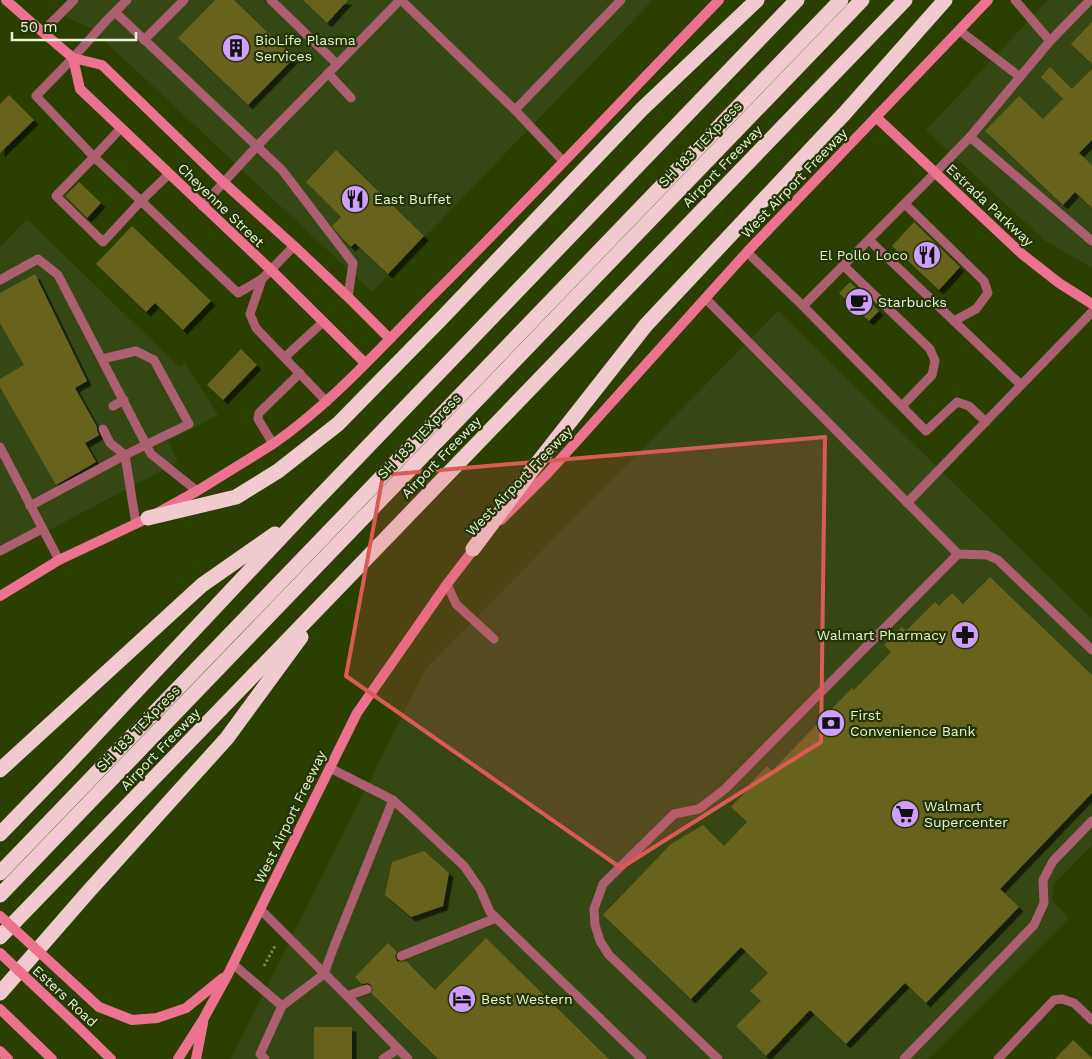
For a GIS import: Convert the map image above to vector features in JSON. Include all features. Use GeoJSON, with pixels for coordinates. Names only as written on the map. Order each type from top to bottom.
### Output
{"type":"FeatureCollection","features":[{"type":"Feature","properties":{"kind":"highway"},"geometry":{"type":"LineString","coordinates":[[142,521],[236,497],[278,471],[338,424],[434,327],[642,109],[757,0]]}},
{"type":"Feature","properties":{"kind":"highway"},"geometry":{"type":"LineString","coordinates":[[0,834],[301,516],[797,0]]}},
{"type":"Feature","properties":{"kind":"highway","name":"SH 183 TEXpress"},"geometry":{"type":"LineString","coordinates":[[0,873],[841,0]]}},
{"type":"Feature","properties":{"kind":"highway","name":"SH 183 TEXpress"},"geometry":{"type":"LineString","coordinates":[[0,895],[862,0]]}},
{"type":"Feature","properties":{"kind":"highway","name":"Airport Freeway"},"geometry":{"type":"LineString","coordinates":[[0,936],[905,0]]}},
{"type":"Feature","properties":{"kind":"highway"},"geometry":{"type":"LineString","coordinates":[[473,550],[532,470],[646,325],[844,114],[946,0]]}},
{"type":"Feature","properties":{"kind":"highway"},"geometry":{"type":"LineString","coordinates":[[0,770],[202,585],[301,516]]}},
{"type":"Feature","properties":{"kind":"highway"},"geometry":{"type":"LineString","coordinates":[[0,993],[227,738],[335,591]]}},
{"type":"Feature","properties":{"kind":"main road","name":"Cheyenne Street"},"geometry":{"type":"LineString","coordinates":[[6,0],[73,58],[102,65],[390,339]]}},
{"type":"Feature","properties":{"kind":"main road"},"geometry":{"type":"LineString","coordinates":[[0,596],[59,560],[142,521],[197,491],[285,436],[327,402],[448,281],[719,0]]}},
{"type":"Feature","properties":{"kind":"main road","name":"West Airport Freeway"},"geometry":{"type":"LineString","coordinates":[[178,1059],[204,1018],[228,974],[357,713],[446,584],[473,550],[548,472],[747,252],[988,0]]}},
{"type":"Feature","properties":{"kind":"main road","name":"Cheyenne Street"},"geometry":{"type":"LineString","coordinates":[[73,58],[80,89],[365,363]]}},
{"type":"Feature","properties":{"kind":"main road","name":"Estrada Parkway"},"geometry":{"type":"LineString","coordinates":[[876,117],[1040,270],[1092,304]]}},
{"type":"Feature","properties":{"kind":"main road"},"geometry":{"type":"LineString","coordinates":[[0,916],[99,1008],[132,1020],[157,1018],[186,1008],[228,974]]}},
{"type":"Feature","properties":{"kind":"main road","name":"Esters Road"},"geometry":{"type":"LineString","coordinates":[[0,953],[111,1059]]}},
{"type":"Feature","properties":{"kind":"main road"},"geometry":{"type":"LineString","coordinates":[[0,1009],[51,1058]]}},
{"type":"Feature","properties":{"kind":"main road"},"geometry":{"type":"LineString","coordinates":[[196,1059],[204,1018]]}},
{"type":"Feature","properties":{"kind":"main road"},"geometry":{"type":"LineString","coordinates":[[0,1051],[8,1059]]}},
{"type":"Feature","properties":{"kind":"lane"},"geometry":{"type":"LineString","coordinates":[[42,32],[74,0]]}},
{"type":"Feature","properties":{"kind":"lane"},"geometry":{"type":"LineString","coordinates":[[127,0],[36,96],[94,157],[238,293],[262,279],[294,246]]}},
{"type":"Feature","properties":{"kind":"lane"},"geometry":{"type":"LineString","coordinates":[[144,40],[184,0]]}},
{"type":"Feature","properties":{"kind":"lane"},"geometry":{"type":"LineString","coordinates":[[271,0],[337,64]]}},
{"type":"Feature","properties":{"kind":"lane"},"geometry":{"type":"LineString","coordinates":[[202,206],[400,0],[515,110],[563,161]]}},
{"type":"Feature","properties":{"kind":"lane"},"geometry":{"type":"LineString","coordinates":[[515,110],[621,0]]}},
{"type":"Feature","properties":{"kind":"lane"},"geometry":{"type":"LineString","coordinates":[[1015,0],[1050,41]]}},
{"type":"Feature","properties":{"kind":"lane"},"geometry":{"type":"LineString","coordinates":[[803,306],[970,137],[1050,41],[1090,0]]}},
{"type":"Feature","properties":{"kind":"lane"},"geometry":{"type":"LineString","coordinates":[[115,12],[282,170],[353,263],[348,297]]}},
{"type":"Feature","properties":{"kind":"lane"},"geometry":{"type":"LineString","coordinates":[[959,30],[1020,78]]}},
{"type":"Feature","properties":{"kind":"lane"},"geometry":{"type":"LineString","coordinates":[[328,73],[351,98]]}},
{"type":"Feature","properties":{"kind":"lane"},"geometry":{"type":"LineString","coordinates":[[121,128],[56,196],[103,242],[169,174]]}},
{"type":"Feature","properties":{"kind":"lane"},"geometry":{"type":"LineString","coordinates":[[970,137],[1092,242]]}},
{"type":"Feature","properties":{"kind":"lane"},"geometry":{"type":"LineString","coordinates":[[905,204],[984,281],[988,293],[976,309],[954,321]]}},
{"type":"Feature","properties":{"kind":"lane"},"geometry":{"type":"LineString","coordinates":[[870,240],[1021,386]]}},
{"type":"Feature","properties":{"kind":"lane"},"geometry":{"type":"LineString","coordinates":[[747,252],[926,431],[957,402],[969,406],[986,422]]}},
{"type":"Feature","properties":{"kind":"lane"},"geometry":{"type":"LineString","coordinates":[[0,280],[38,260],[58,275],[151,454],[197,491]]}},
{"type":"Feature","properties":{"kind":"lane"},"geometry":{"type":"LineString","coordinates":[[844,266],[930,349],[935,361],[932,375],[902,406]]}},
{"type":"Feature","properties":{"kind":"lane"},"geometry":{"type":"LineString","coordinates":[[262,279],[250,314],[256,328],[327,402]]}},
{"type":"Feature","properties":{"kind":"lane"},"geometry":{"type":"LineString","coordinates":[[705,298],[958,554],[987,555],[998,560],[1092,650]]}},
{"type":"Feature","properties":{"kind":"lane"},"geometry":{"type":"LineString","coordinates":[[907,503],[1092,312]]}},
{"type":"Feature","properties":{"kind":"lane"},"geometry":{"type":"LineString","coordinates":[[284,357],[323,322]]}},
{"type":"Feature","properties":{"kind":"lane"},"geometry":{"type":"LineString","coordinates":[[30,506],[125,455],[189,424],[154,360],[136,350],[102,359]]}},
{"type":"Feature","properties":{"kind":"lane"},"geometry":{"type":"LineString","coordinates":[[273,444],[258,419],[259,413],[300,373]]}},
{"type":"Feature","properties":{"kind":"lane"},"geometry":{"type":"LineString","coordinates":[[113,406],[124,400]]}},
{"type":"Feature","properties":{"kind":"lane"},"geometry":{"type":"LineString","coordinates":[[103,429],[110,442],[125,455],[142,521]]}},
{"type":"Feature","properties":{"kind":"lane"},"geometry":{"type":"LineString","coordinates":[[0,447],[59,560]]}},
{"type":"Feature","properties":{"kind":"lane"},"geometry":{"type":"LineString","coordinates":[[0,551],[42,529]]}},
{"type":"Feature","properties":{"kind":"lane"},"geometry":{"type":"LineString","coordinates":[[718,1059],[610,954],[600,941],[595,925],[594,909],[603,884],[674,814],[699,809],[725,789],[958,554]]}},
{"type":"Feature","properties":{"kind":"lane"},"geometry":{"type":"LineString","coordinates":[[446,584],[456,604],[494,639]]}},
{"type":"Feature","properties":{"kind":"lane"},"geometry":{"type":"LineString","coordinates":[[330,768],[393,800],[464,866],[480,889],[490,912],[642,1059]]}},
{"type":"Feature","properties":{"kind":"lane"},"geometry":{"type":"LineString","coordinates":[[265,1059],[260,1054],[282,1006],[324,974],[393,800]]}},
{"type":"Feature","properties":{"kind":"lane"},"geometry":{"type":"LineString","coordinates":[[904,1059],[1034,925],[1044,903],[1044,880],[1053,861],[1092,821]]}},
{"type":"Feature","properties":{"kind":"lane"},"geometry":{"type":"LineString","coordinates":[[260,909],[408,1059]]}},
{"type":"Feature","properties":{"kind":"lane"},"geometry":{"type":"LineString","coordinates":[[401,956],[496,918]]}},
{"type":"Feature","properties":{"kind":"lane"},"geometry":{"type":"LineString","coordinates":[[233,964],[282,1006]]}},
{"type":"Feature","properties":{"kind":"lane"},"geometry":{"type":"LineString","coordinates":[[347,996],[367,990]]}},
{"type":"Feature","properties":{"kind":"lane"},"geometry":{"type":"LineString","coordinates":[[998,1059],[1054,1000],[1062,999],[1074,1003],[1092,1020]]}},
{"type":"Feature","properties":{"kind":"lane"},"geometry":{"type":"LineString","coordinates":[[383,1059],[398,1048]]}},
{"type":"Feature","properties":{"kind":"path"},"geometry":{"type":"LineString","coordinates":[[264,966],[275,946]]}},
{"type":"Feature","properties":{"kind":"highlighted area"},"geometry":{"type":"Polygon","coordinates":[[[825,437],[821,742],[621,868],[346,676],[383,475],[825,437]]]}},
{"type":"Feature","properties":{"kind":"shaded area"},"geometry":{"type":"Polygon","coordinates":[[[79,0],[653,0],[372,292],[91,28],[63,16],[79,0]]]}},
{"type":"Feature","properties":{"kind":"shaded area"},"geometry":{"type":"Polygon","coordinates":[[[1048,0],[1092,0],[1092,268],[1044,240],[926,130],[1048,0]]]}},
{"type":"Feature","properties":{"kind":"shaded area"},"geometry":{"type":"Polygon","coordinates":[[[27,219],[179,367],[185,363],[218,415],[168,441],[178,462],[0,556],[0,247],[27,219]]]}},
{"type":"Feature","properties":{"kind":"shaded area"},"geometry":{"type":"Polygon","coordinates":[[[778,311],[1092,619],[1092,845],[1054,884],[1052,901],[1069,918],[928,1059],[231,1059],[425,670],[778,311]]]}},
{"type":"Feature","properties":{"kind":"building","name":"BioLife Plasma Services"},"geometry":{"type":"Polygon","coordinates":[[[215,0],[234,0],[294,58],[248,105],[178,38],[215,0]]]}},
{"type":"Feature","properties":{"kind":"building"},"geometry":{"type":"Polygon","coordinates":[[[303,0],[348,0],[327,23],[303,0]]]}},
{"type":"Feature","properties":{"kind":"building"},"geometry":{"type":"Polygon","coordinates":[[[1092,22],[1092,64],[1071,44],[1092,22]]]}},
{"type":"Feature","properties":{"kind":"building"},"geometry":{"type":"Polygon","coordinates":[[[1050,67],[1072,89],[1092,69],[1092,140],[1079,153],[1092,165],[1092,208],[1075,192],[1063,205],[985,131],[1019,96],[1043,119],[1063,99],[1041,77],[1050,67]]]}},
{"type":"Feature","properties":{"kind":"building"},"geometry":{"type":"Polygon","coordinates":[[[9,95],[34,120],[0,153],[0,104],[9,95]]]}},
{"type":"Feature","properties":{"kind":"building","name":"East Buffet"},"geometry":{"type":"Polygon","coordinates":[[[336,150],[424,236],[388,274],[355,243],[351,247],[344,240],[332,226],[341,217],[306,182],[336,150]]]}},
{"type":"Feature","properties":{"kind":"building"},"geometry":{"type":"Polygon","coordinates":[[[79,182],[101,203],[87,218],[65,196],[79,182]]]}},
{"type":"Feature","properties":{"kind":"building","name":"El Pollo Loco"},"geometry":{"type":"Polygon","coordinates":[[[914,222],[960,267],[939,290],[892,246],[914,222]]]}},
{"type":"Feature","properties":{"kind":"building"},"geometry":{"type":"Polygon","coordinates":[[[132,226],[211,301],[183,330],[155,303],[146,312],[96,264],[132,226]]]}},
{"type":"Feature","properties":{"kind":"building"},"geometry":{"type":"Polygon","coordinates":[[[35,274],[87,381],[75,388],[97,427],[99,435],[85,443],[96,462],[56,485],[0,387],[0,379],[24,365],[0,323],[0,293],[35,274]]]}},
{"type":"Feature","properties":{"kind":"building","name":"Starbucks"},"geometry":{"type":"Polygon","coordinates":[[[850,282],[879,311],[869,321],[839,293],[850,282]]]}},
{"type":"Feature","properties":{"kind":"building"},"geometry":{"type":"Polygon","coordinates":[[[241,349],[257,365],[223,400],[207,385],[241,349]]]}},
{"type":"Feature","properties":{"kind":"building","name":"Walmart Supercenter"},"geometry":{"type":"Polygon","coordinates":[[[990,577],[1092,675],[1092,793],[1000,889],[1019,907],[926,1003],[905,983],[846,1044],[810,1010],[766,1056],[736,1026],[761,1001],[750,991],[768,973],[741,947],[691,999],[603,915],[671,844],[703,825],[724,846],[747,822],[731,807],[767,766],[772,771],[852,688],[854,690],[891,652],[884,645],[902,627],[906,631],[935,602],[939,606],[952,593],[963,604],[990,577]]]}},
{"type":"Feature","properties":{"kind":"building"},"geometry":{"type":"Polygon","coordinates":[[[424,851],[449,873],[443,906],[411,917],[385,895],[392,862],[424,851]]]}},
{"type":"Feature","properties":{"kind":"building","name":"Best Western"},"geometry":{"type":"Polygon","coordinates":[[[486,938],[609,1059],[438,1059],[371,993],[373,990],[371,985],[368,983],[362,984],[355,977],[388,943],[397,952],[395,956],[397,961],[406,961],[435,990],[486,938]]]}},
{"type":"Feature","properties":{"kind":"building"},"geometry":{"type":"Polygon","coordinates":[[[314,1027],[352,1027],[352,1059],[314,1059],[314,1027]]]}},
{"type":"Feature","properties":{"kind":"building"},"geometry":{"type":"Polygon","coordinates":[[[1073,1040],[1092,1058],[1092,1059],[1055,1059],[1073,1040]]]}},
{"type":"Feature","properties":{"kind":"place","name":"BioLife Plasma Services"},"geometry":{"type":"Point","coordinates":[236,48]}},
{"type":"Feature","properties":{"kind":"place","name":"East Buffet"},"geometry":{"type":"Point","coordinates":[355,199]}},
{"type":"Feature","properties":{"kind":"place","name":"El Pollo Loco"},"geometry":{"type":"Point","coordinates":[927,255]}},
{"type":"Feature","properties":{"kind":"place","name":"Starbucks"},"geometry":{"type":"Point","coordinates":[859,302]}},
{"type":"Feature","properties":{"kind":"place","name":"Walmart Pharmacy"},"geometry":{"type":"Point","coordinates":[965,635]}},
{"type":"Feature","properties":{"kind":"place","name":"First Convenience Bank"},"geometry":{"type":"Point","coordinates":[831,723]}},
{"type":"Feature","properties":{"kind":"place","name":"Walmart Supercenter"},"geometry":{"type":"Point","coordinates":[905,814]}},
{"type":"Feature","properties":{"kind":"place","name":"Best Western"},"geometry":{"type":"Point","coordinates":[462,999]}}]}
